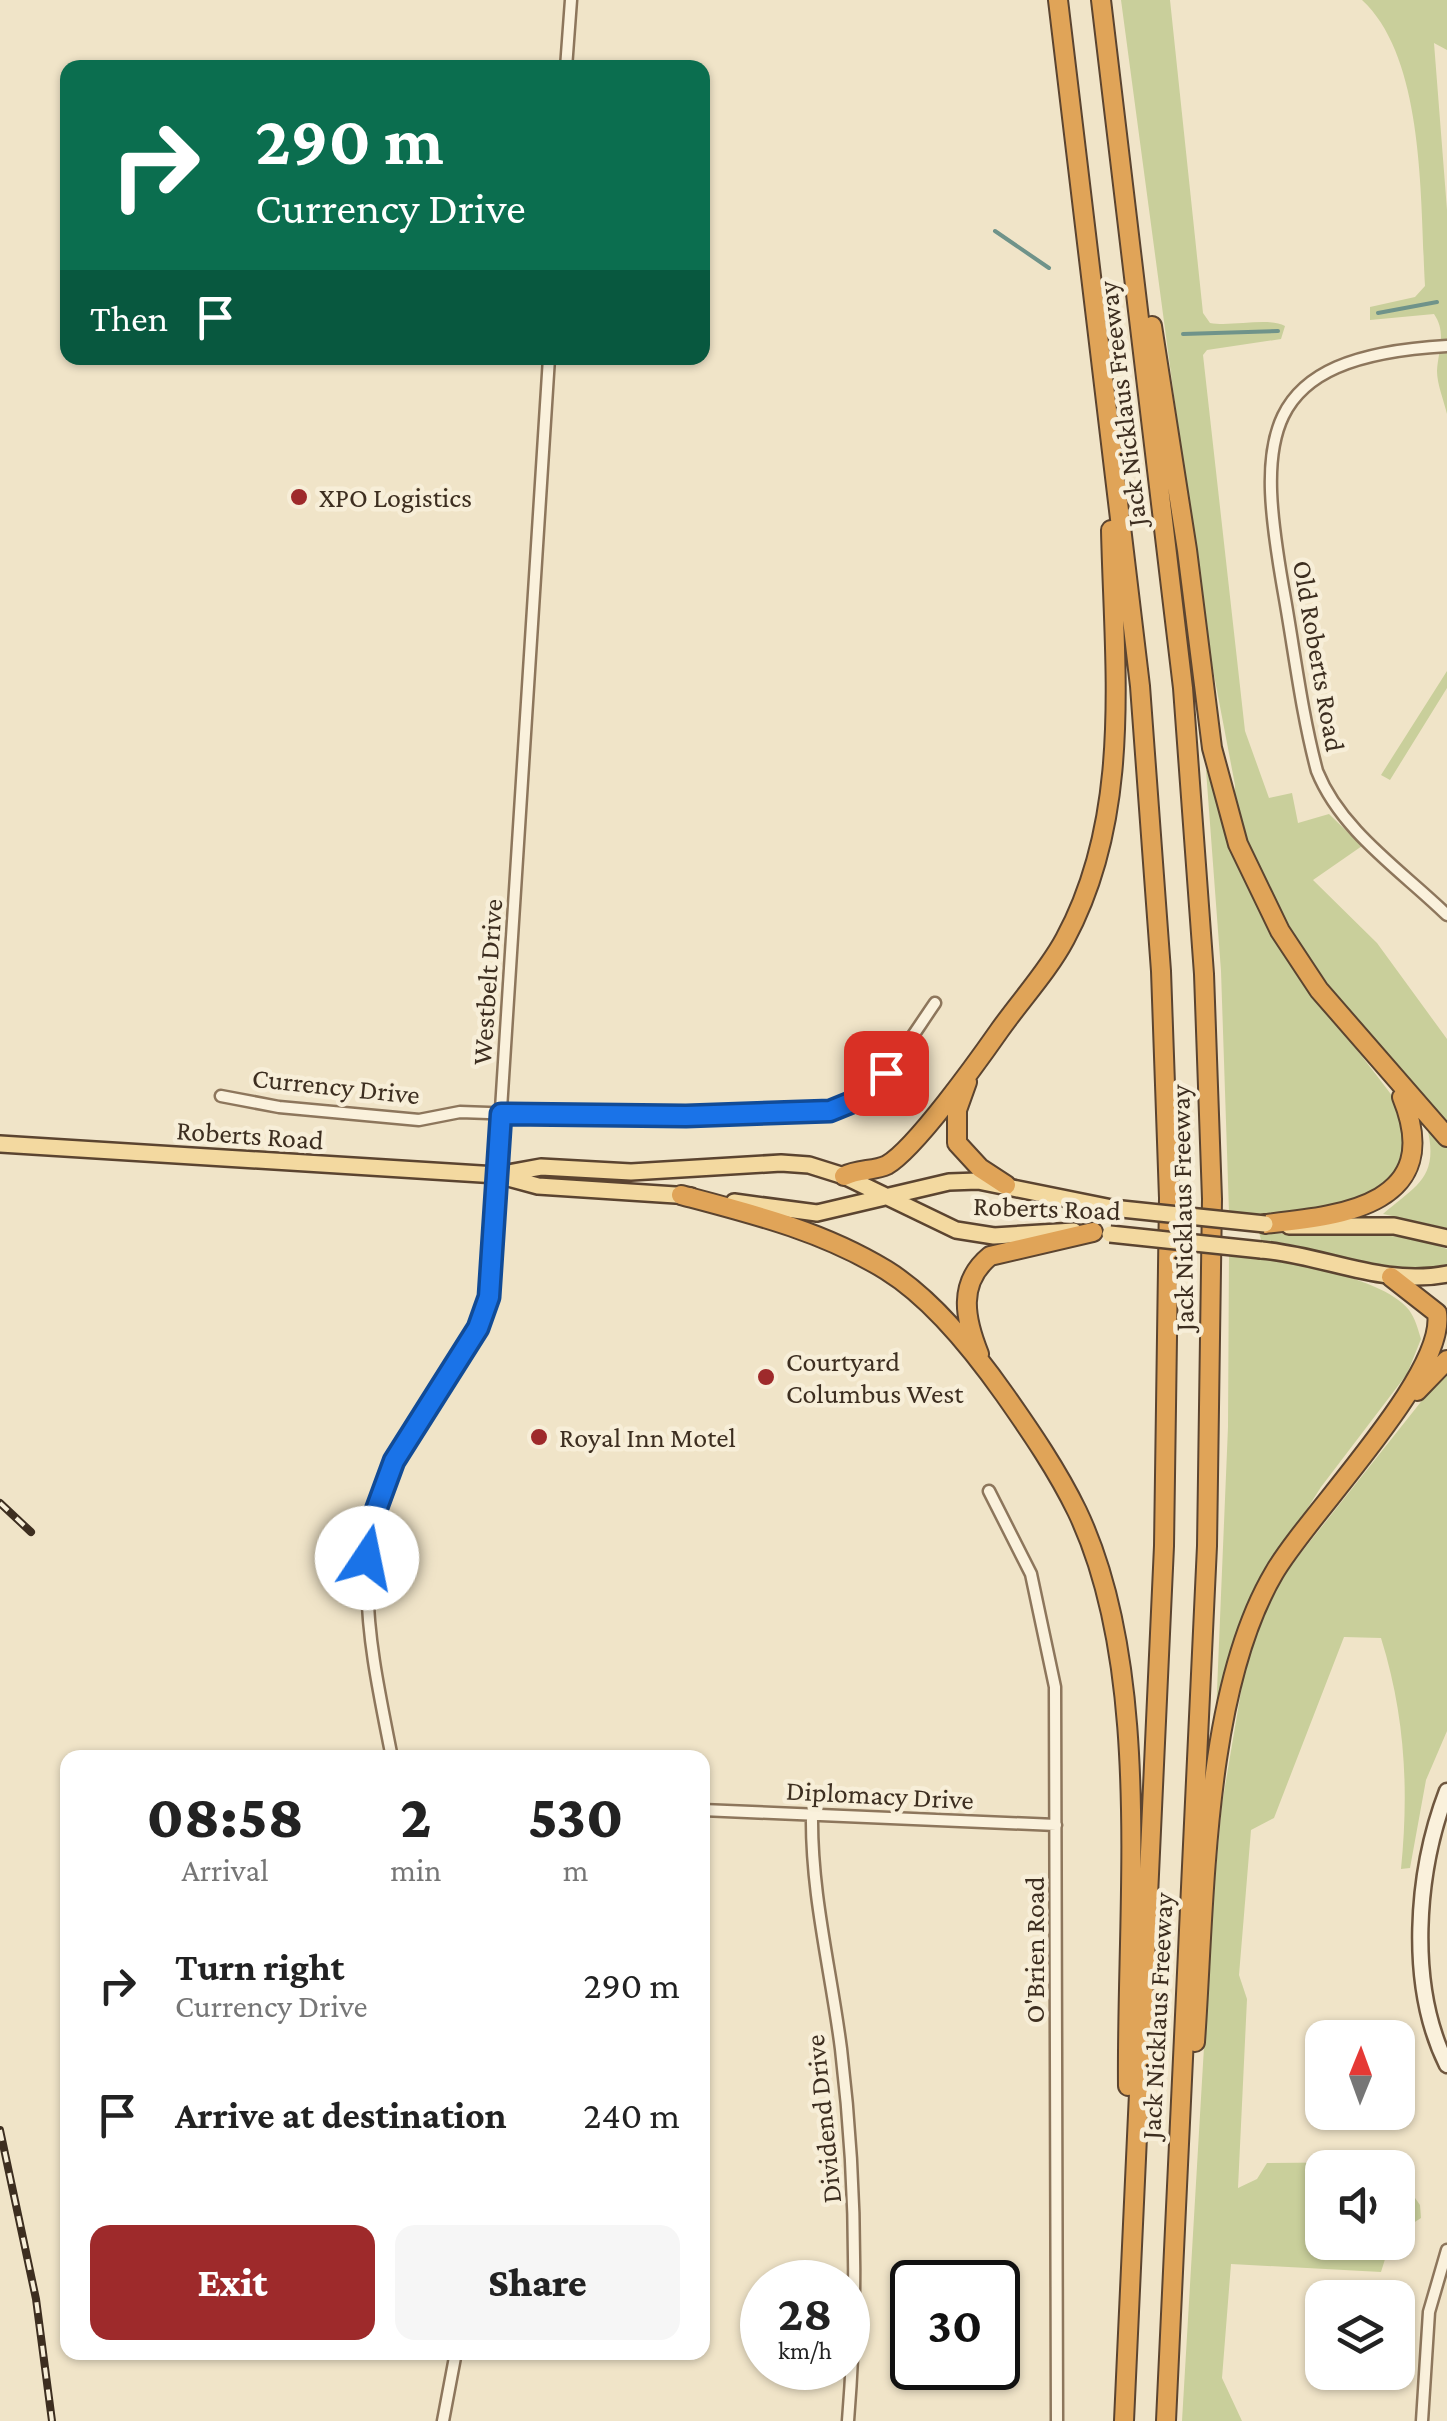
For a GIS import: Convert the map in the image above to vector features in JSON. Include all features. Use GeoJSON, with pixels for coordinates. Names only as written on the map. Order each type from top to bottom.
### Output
{"type":"FeatureCollection","features":[{"type":"Feature","properties":{"kind":"highway","name":"Jack Nicklaus Freeway"},"geometry":{"type":"LineString","coordinates":[[1058,0],[1144,743],[1162,971],[1169,1198],[1164,1546],[1124,2421]]}},
{"type":"Feature","properties":{"kind":"highway","name":"Jack Nicklaus Freeway"},"geometry":{"type":"LineString","coordinates":[[1101,0],[1183,688],[1204,974],[1212,1199],[1207,1546],[1166,2421]]}},
{"type":"Feature","properties":{"kind":"highway"},"geometry":{"type":"LineString","coordinates":[[1131,242],[1152,329],[1212,748],[1230,815],[1258,891],[1319,990],[1447,1136]]}},
{"type":"Feature","properties":{"kind":"highway"},"geometry":{"type":"LineString","coordinates":[[844,1176],[885,1166],[971,1072],[1064,942],[1086,889],[1106,822],[1116,688],[1110,424]]}},
{"type":"Feature","properties":{"kind":"highway"},"geometry":{"type":"LineString","coordinates":[[1265,1224],[1359,1212],[1394,1199],[1410,1184],[1422,1160],[1422,1136],[1386,1068]]}},
{"type":"Feature","properties":{"kind":"highway"},"geometry":{"type":"LineString","coordinates":[[971,1072],[957,1110],[956,1142],[980,1168],[1006,1185]]}},
{"type":"Feature","properties":{"kind":"highway"},"geometry":{"type":"LineString","coordinates":[[681,1195],[788,1222],[888,1271],[982,1363],[1078,1512],[1097,1563],[1117,1646],[1128,1786],[1131,2261]]}},
{"type":"Feature","properties":{"kind":"highway"},"geometry":{"type":"LineString","coordinates":[[982,1363],[966,1311],[972,1276],[980,1264],[1006,1251],[1102,1233]]}},
{"type":"Feature","properties":{"kind":"highway"},"geometry":{"type":"LineString","coordinates":[[1179,2135],[1195,2049],[1220,1758],[1249,1624],[1276,1569],[1392,1416],[1430,1356],[1439,1328],[1432,1306],[1391,1277]]}},
{"type":"Feature","properties":{"kind":"highway"},"geometry":{"type":"LineString","coordinates":[[1392,1416],[1447,1360]]}},
{"type":"Feature","properties":{"kind":"main road","name":"Roberts Road"},"geometry":{"type":"LineString","coordinates":[[0,1144],[497,1174],[541,1168],[683,1172],[781,1163],[844,1176],[938,1224],[975,1234],[1102,1233],[1304,1255],[1391,1277],[1447,1274]]}},
{"type":"Feature","properties":{"kind":"main road","name":"Roberts Road"},"geometry":{"type":"LineString","coordinates":[[497,1174],[538,1186],[681,1195],[817,1213],[949,1182],[1006,1185],[1112,1208],[1265,1224],[1394,1226],[1447,1238]]}},
{"type":"Feature","properties":{"kind":"main road"},"geometry":{"type":"LineString","coordinates":[[1447,1791],[1426,1873],[1422,1932],[1426,1991],[1447,2065]]}},
{"type":"Feature","properties":{"kind":"street"},"geometry":{"type":"LineString","coordinates":[[567,60],[571,0]]}},
{"type":"Feature","properties":{"kind":"street","name":"Old Roberts Road"},"geometry":{"type":"LineString","coordinates":[[1447,346],[1368,355],[1343,363],[1309,384],[1283,416],[1268,459],[1272,524],[1317,771],[1326,792],[1352,826],[1447,915]]}},
{"type":"Feature","properties":{"kind":"street","name":"Westbelt Drive"},"geometry":{"type":"LineString","coordinates":[[390,1750],[366,1620],[371,1532],[394,1461],[478,1328],[489,1297],[549,365]]}},
{"type":"Feature","properties":{"kind":"street","name":"Currency Drive"},"geometry":{"type":"LineString","coordinates":[[221,1096],[398,1120],[460,1112],[686,1116],[830,1111],[862,1098],[886,1073],[936,1003]]}},
{"type":"Feature","properties":{"kind":"street","name":"O'Brien Road"},"geometry":{"type":"LineString","coordinates":[[989,1490],[1031,1574],[1051,1670],[1056,1826],[1057,2421]]}},
{"type":"Feature","properties":{"kind":"street","name":"Diplomacy Drive"},"geometry":{"type":"LineString","coordinates":[[710,1810],[1056,1826]]}},
{"type":"Feature","properties":{"kind":"street","name":"Dividend Drive"},"geometry":{"type":"LineString","coordinates":[[812,1815],[814,1897],[840,2048],[856,2228],[848,2421]]}},
{"type":"Feature","properties":{"kind":"street"},"geometry":{"type":"LineString","coordinates":[[1422,2421],[1429,2312],[1447,2250]]}},
{"type":"Feature","properties":{"kind":"street"},"geometry":{"type":"LineString","coordinates":[[1436,2281],[1447,2269]]}},
{"type":"Feature","properties":{"kind":"street"},"geometry":{"type":"LineString","coordinates":[[443,2421],[454,2360]]}},
{"type":"Feature","properties":{"kind":"green space"},"geometry":{"type":"Polygon","coordinates":[[[1121,0],[1170,0],[1203,313],[1210,323],[1269,322],[1285,326],[1281,339],[1207,350],[1203,355],[1245,731],[1269,798],[1292,793],[1298,823],[1329,814],[1362,846],[1313,880],[1377,943],[1447,1039],[1447,1124],[1386,1057],[1314,965],[1256,868],[1239,824],[1205,628],[1121,0]]]}},
{"type":"Feature","properties":{"kind":"green space"},"geometry":{"type":"Polygon","coordinates":[[[1362,0],[1447,0],[1447,50],[1434,43],[1447,210],[1447,414],[1437,376],[1441,335],[1434,314],[1370,320],[1370,307],[1415,297],[1425,286],[1420,175],[1409,95],[1383,26],[1362,0]]]}},
{"type":"Feature","properties":{"kind":"green space"},"geometry":{"type":"Polygon","coordinates":[[[1447,671],[1447,688],[1390,780],[1381,775],[1447,671]]]}},
{"type":"Feature","properties":{"kind":"green space"},"geometry":{"type":"Polygon","coordinates":[[[1206,770],[1211,770],[1233,848],[1265,923],[1294,969],[1408,1118],[1416,1136],[1385,1196],[1279,1217],[1229,1212],[1221,971],[1206,770]]]}},
{"type":"Feature","properties":{"kind":"green space"},"geometry":{"type":"Polygon","coordinates":[[[1426,1123],[1447,1145],[1447,1228],[1383,1214],[1415,1187],[1428,1168],[1430,1142],[1426,1123]]]}},
{"type":"Feature","properties":{"kind":"green space"},"geometry":{"type":"Polygon","coordinates":[[[1259,1232],[1401,1237],[1447,1249],[1447,1264],[1378,1264],[1261,1240],[1259,1232]]]}},
{"type":"Feature","properties":{"kind":"green space"},"geometry":{"type":"Polygon","coordinates":[[[1229,1255],[1325,1270],[1375,1287],[1409,1310],[1421,1339],[1407,1374],[1321,1487],[1257,1588],[1221,1715],[1216,1715],[1228,1427],[1229,1255]]]}},
{"type":"Feature","properties":{"kind":"green space"},"geometry":{"type":"Polygon","coordinates":[[[1447,1369],[1447,1731],[1426,1780],[1410,1868],[1401,1869],[1403,1752],[1381,1638],[1344,1637],[1274,1818],[1251,1830],[1239,1975],[1247,1999],[1238,2188],[1257,2179],[1267,2163],[1305,2163],[1305,2260],[1385,2260],[1381,2272],[1231,2264],[1222,2378],[1242,2421],[1182,2421],[1212,1911],[1222,1804],[1247,1656],[1277,1583],[1447,1369]]]}},
{"type":"Feature","properties":{"kind":"green space"},"geometry":{"type":"Polygon","coordinates":[[[1415,2198],[1420,2205],[1421,2218],[1415,2222],[1415,2198]]]}},
{"type":"Feature","properties":{"kind":"waterway"},"geometry":{"type":"LineString","coordinates":[[995,231],[1049,268]]}},
{"type":"Feature","properties":{"kind":"waterway"},"geometry":{"type":"LineString","coordinates":[[1378,313],[1437,302]]}},
{"type":"Feature","properties":{"kind":"waterway"},"geometry":{"type":"LineString","coordinates":[[1183,334],[1278,331]]}},
{"type":"Feature","properties":{"kind":"railway"},"geometry":{"type":"LineString","coordinates":[[0,1503],[31,1532]]}},
{"type":"Feature","properties":{"kind":"railway"},"geometry":{"type":"LineString","coordinates":[[0,2130],[36,2299],[52,2421]]}},
{"type":"Feature","properties":{"kind":"place","name":"XPO Logistics"},"geometry":{"type":"Point","coordinates":[299,497]}},
{"type":"Feature","properties":{"kind":"place","name":"Courtyard Columbus West"},"geometry":{"type":"Point","coordinates":[766,1377]}},
{"type":"Feature","properties":{"kind":"place","name":"Royal Inn Motel"},"geometry":{"type":"Point","coordinates":[539,1437]}},
{"type":"Feature","properties":{"kind":"route"},"geometry":{"type":"LineString","coordinates":[[367,1558],[376,1510],[394,1461],[478,1328],[489,1297],[501,1114],[686,1116],[830,1111],[862,1098],[886,1073]]}}]}
